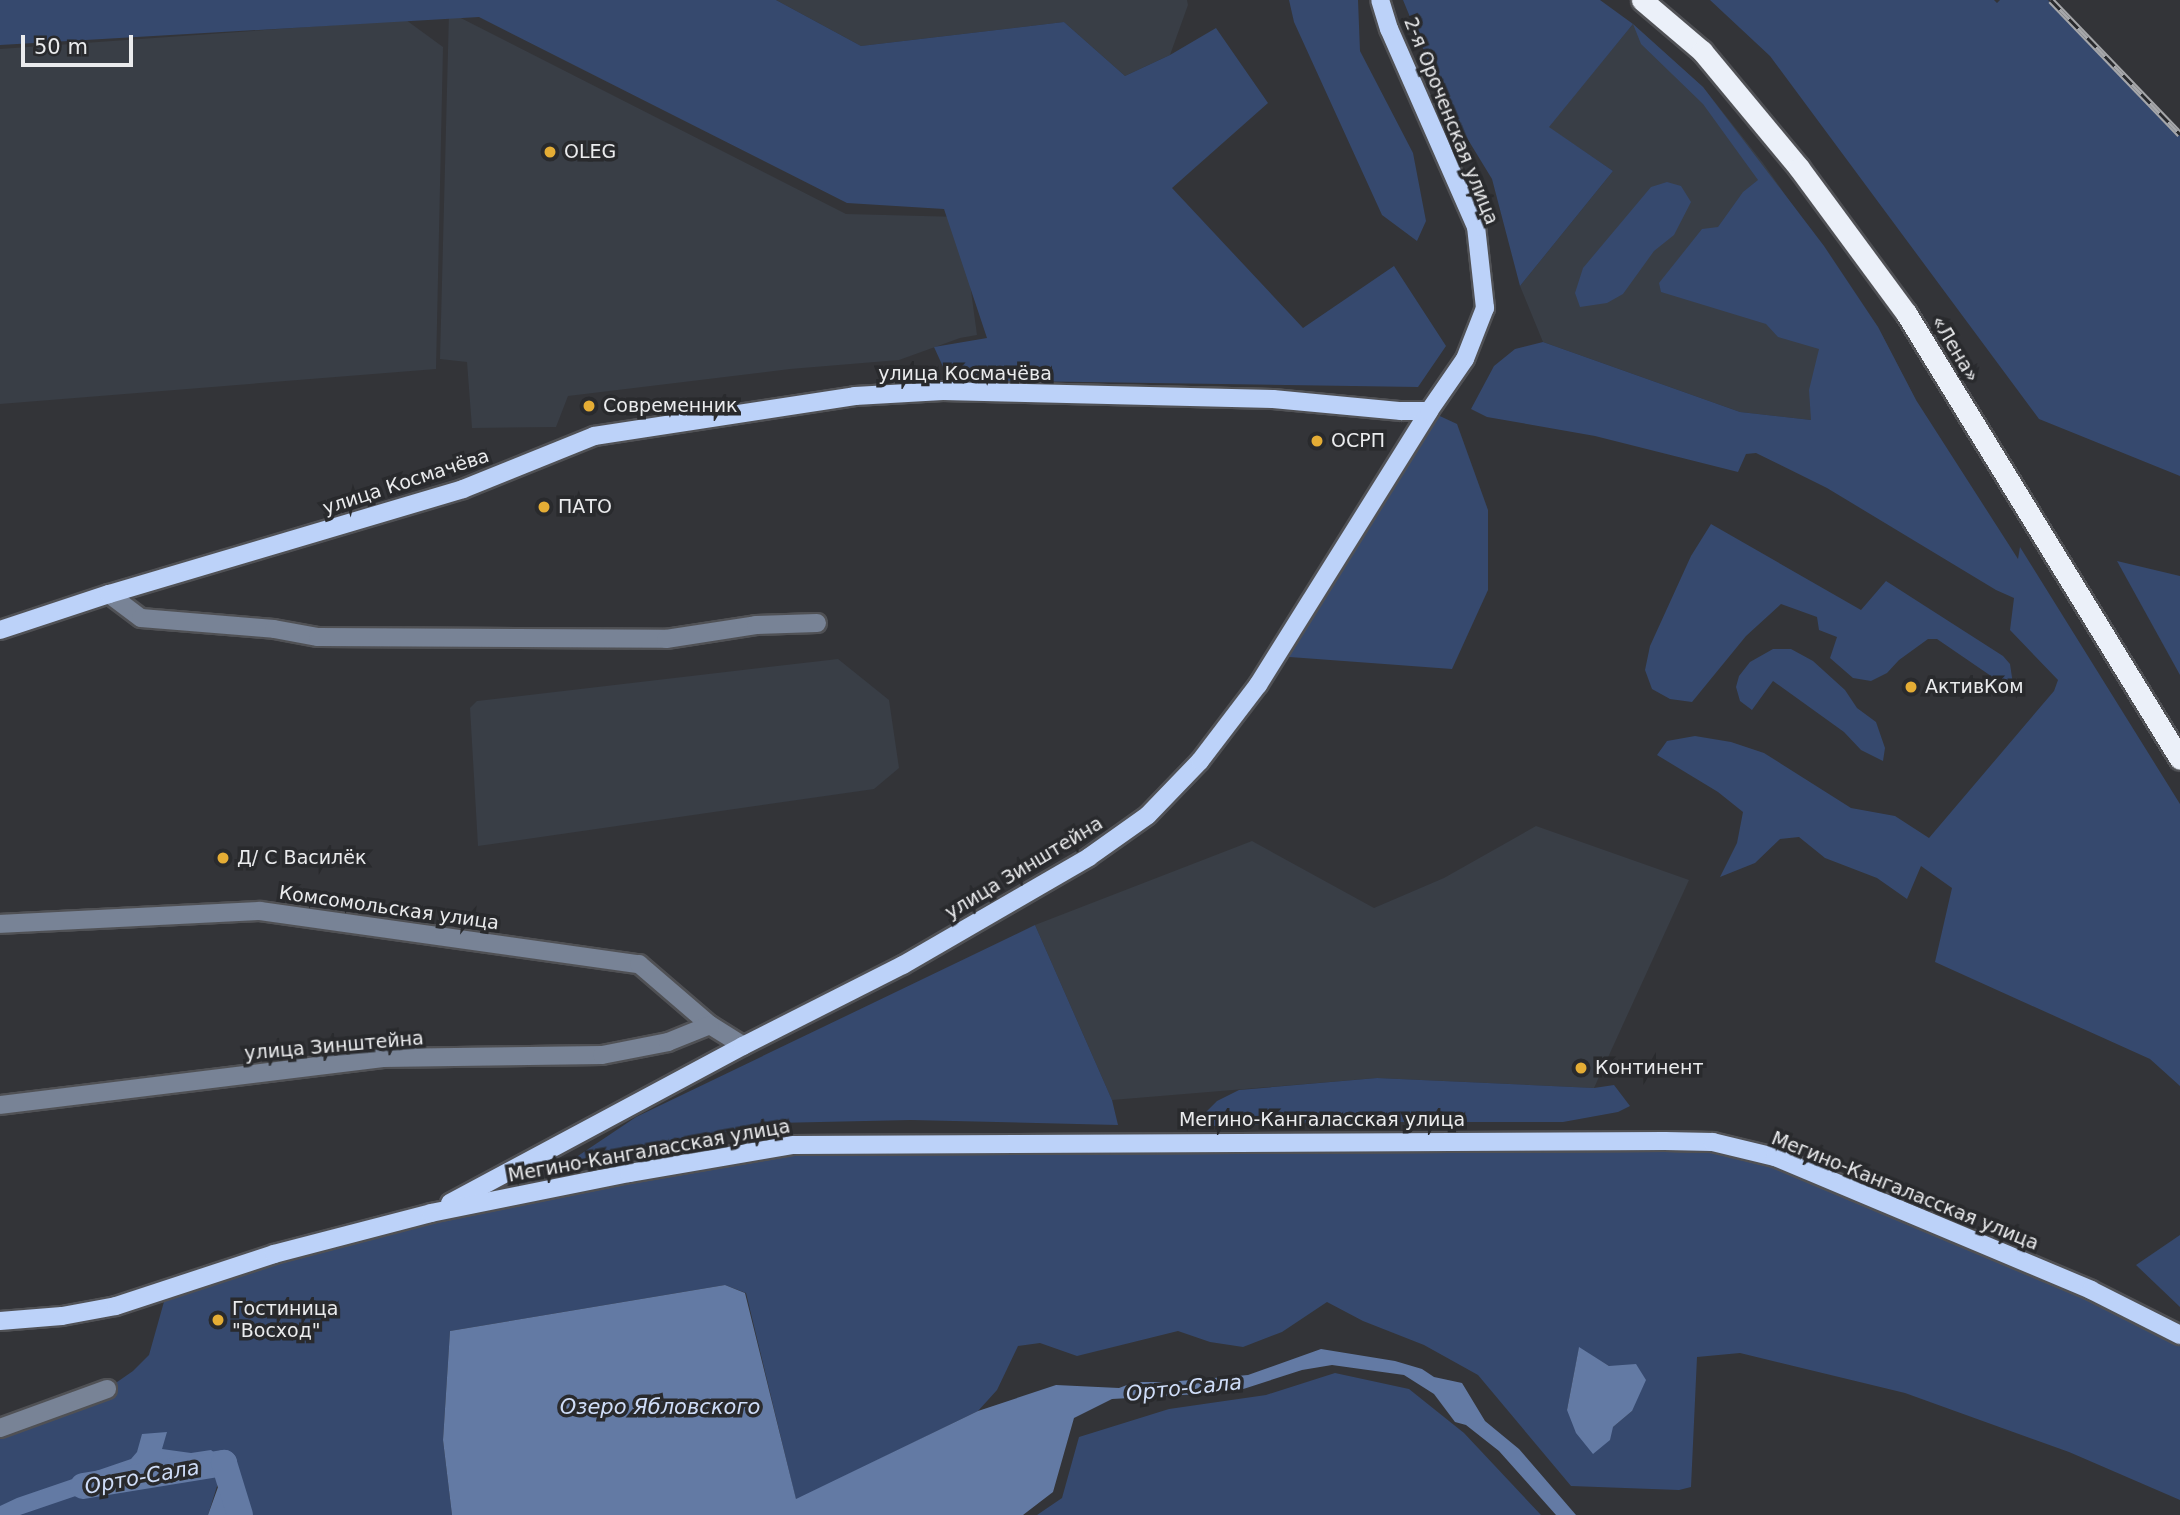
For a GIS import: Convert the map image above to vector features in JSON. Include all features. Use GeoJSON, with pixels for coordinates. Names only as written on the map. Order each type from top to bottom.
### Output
{"type":"FeatureCollection","features":[{"type":"Feature","properties":{"kind":"highway","name":"«Лена»"},"geometry":{"type":"LineString","coordinates":[[1642,0],[1702,51],[1799,168],[1906,313],[2180,759]]}},
{"type":"Feature","properties":{"kind":"main road","name":"2-я Ороченская улица"},"geometry":{"type":"LineString","coordinates":[[1380,0],[1389,30],[1476,227],[1485,308],[1465,359],[1429,411]]}},
{"type":"Feature","properties":{"kind":"main road","name":"улица Космачёва"},"geometry":{"type":"LineString","coordinates":[[0,630],[109,594],[463,489],[594,436],[855,396],[943,391],[1262,399],[1429,411]]}},
{"type":"Feature","properties":{"kind":"main road","name":"улица Зинштейна"},"geometry":{"type":"LineString","coordinates":[[743,1046],[903,965],[1089,858],[1148,815],[1191,773],[1258,685],[1429,411]]}},
{"type":"Feature","properties":{"kind":"main road","name":"Мегино-Кангаласская улица"},"geometry":{"type":"LineString","coordinates":[[431,1213],[743,1046]]}},
{"type":"Feature","properties":{"kind":"main road","name":"Мегино-Кангаласская улица"},"geometry":{"type":"LineString","coordinates":[[0,1321],[62,1316],[116,1306],[274,1254],[431,1213],[629,1173],[792,1145],[1347,1141],[1713,1142],[1775,1157],[2091,1290],[2180,1335]]}},
{"type":"Feature","properties":{"kind":"street"},"geometry":{"type":"LineString","coordinates":[[109,594],[141,618],[274,629],[318,637],[666,639],[756,625],[817,623]]}},
{"type":"Feature","properties":{"kind":"street","name":"Комсомольская улица"},"geometry":{"type":"LineString","coordinates":[[0,924],[260,911],[639,964],[710,1025],[743,1046]]}},
{"type":"Feature","properties":{"kind":"street","name":"улица Зинштейна"},"geometry":{"type":"LineString","coordinates":[[0,1105],[382,1058],[602,1055],[668,1042],[710,1025]]}},
{"type":"Feature","properties":{"kind":"street"},"geometry":{"type":"LineString","coordinates":[[0,1428],[107,1389]]}},
{"type":"Feature","properties":{"kind":"shaded area"},"geometry":{"type":"Polygon","coordinates":[[[0,0],[776,0],[861,46],[1064,22],[1125,76],[1170,55],[1216,28],[1268,103],[1172,188],[1303,328],[1394,266],[1446,346],[1418,387],[949,380],[934,347],[987,338],[944,209],[847,203],[479,17],[0,45],[0,0]]]}},
{"type":"Feature","properties":{"kind":"shaded area"},"geometry":{"type":"Polygon","coordinates":[[[776,0],[1187,0],[1188,5],[1170,55],[1125,76],[1064,22],[861,46],[776,0]]]}},
{"type":"Feature","properties":{"kind":"shaded area"},"geometry":{"type":"Polygon","coordinates":[[[1289,0],[1358,0],[1360,51],[1413,153],[1426,221],[1417,241],[1382,215],[1294,22],[1289,0]]]}},
{"type":"Feature","properties":{"kind":"shaded area"},"geometry":{"type":"Polygon","coordinates":[[[1403,0],[1600,0],[1633,24],[1549,127],[1613,171],[1520,286],[1492,179],[1445,102],[1403,0]]]}},
{"type":"Feature","properties":{"kind":"shaded area"},"geometry":{"type":"Polygon","coordinates":[[[1710,0],[1994,0],[1997,3],[2000,0],[2048,0],[2180,136],[2180,476],[2039,419],[1770,56],[1710,0]]]}},
{"type":"Feature","properties":{"kind":"shaded area"},"geometry":{"type":"Polygon","coordinates":[[[449,12],[846,214],[961,217],[977,335],[960,338],[899,360],[790,369],[568,396],[556,427],[472,428],[467,362],[440,359],[449,12]]]}},
{"type":"Feature","properties":{"kind":"shaded area"},"geometry":{"type":"Polygon","coordinates":[[[406,20],[443,47],[436,369],[0,404],[0,49],[406,20]]]}},
{"type":"Feature","properties":{"kind":"shaded area"},"geometry":{"type":"Polygon","coordinates":[[[1633,24],[1703,87],[1763,163],[1878,327],[1916,400],[1811,420],[1740,412],[1543,342],[1520,286],[1613,171],[1548,127],[1633,24]]]}},
{"type":"Feature","properties":{"kind":"shaded area"},"geometry":{"type":"Polygon","coordinates":[[[1633,24],[1703,87],[1824,246],[1878,327],[1916,400],[2018,559],[2020,547],[2180,804],[2180,1086],[2150,1059],[1935,962],[1952,888],[1921,866],[1907,899],[1877,878],[1825,858],[1799,837],[1780,839],[1755,863],[1720,877],[1737,843],[1743,812],[1718,792],[1657,755],[1667,741],[1695,736],[1731,742],[1764,753],[1851,808],[1895,816],[1929,838],[2054,691],[2058,680],[2010,630],[2014,598],[1996,590],[1827,488],[1756,453],[1746,454],[1738,472],[1595,436],[1487,417],[1471,409],[1494,366],[1515,349],[1543,342],[1740,412],[1811,420],[1809,390],[1819,349],[1778,337],[1766,324],[1661,292],[1659,283],[1702,229],[1718,227],[1743,192],[1758,180],[1703,104],[1641,44],[1633,24]]]}},
{"type":"Feature","properties":{"kind":"shaded area"},"geometry":{"type":"Polygon","coordinates":[[[1667,182],[1681,186],[1691,202],[1674,235],[1654,251],[1623,294],[1607,303],[1580,307],[1575,293],[1583,268],[1651,187],[1667,182]]]}},
{"type":"Feature","properties":{"kind":"shaded area"},"geometry":{"type":"Polygon","coordinates":[[[1429,411],[1457,424],[1488,510],[1488,590],[1452,669],[1276,656],[1429,411]]]}},
{"type":"Feature","properties":{"kind":"shaded area"},"geometry":{"type":"Polygon","coordinates":[[[1711,524],[1861,610],[1886,581],[2003,656],[2010,664],[2013,684],[2010,689],[1937,639],[1928,639],[1899,660],[1887,673],[1871,681],[1853,678],[1830,658],[1837,637],[1819,630],[1817,617],[1781,604],[1746,636],[1692,702],[1670,699],[1652,689],[1645,670],[1650,646],[1691,556],[1711,524]]]}},
{"type":"Feature","properties":{"kind":"shaded area"},"geometry":{"type":"Polygon","coordinates":[[[2117,561],[2180,576],[2180,675],[2117,561]]]}},
{"type":"Feature","properties":{"kind":"shaded area"},"geometry":{"type":"Polygon","coordinates":[[[1773,649],[1791,649],[1813,661],[1845,690],[1857,708],[1876,722],[1885,748],[1883,761],[1861,750],[1844,732],[1773,681],[1752,710],[1740,701],[1736,687],[1739,676],[1750,662],[1773,649]]]}},
{"type":"Feature","properties":{"kind":"shaded area"},"geometry":{"type":"Polygon","coordinates":[[[838,659],[889,700],[899,768],[874,789],[478,846],[470,708],[477,701],[838,659]]]}},
{"type":"Feature","properties":{"kind":"shaded area"},"geometry":{"type":"Polygon","coordinates":[[[1536,826],[1689,880],[1594,1088],[1377,1078],[1112,1100],[1035,925],[1252,841],[1374,908],[1444,878],[1536,826]]]}},
{"type":"Feature","properties":{"kind":"shaded area"},"geometry":{"type":"Polygon","coordinates":[[[1035,925],[1112,1100],[1118,1125],[911,1120],[775,1123],[678,1141],[557,1170],[636,1117],[1035,925]]]}},
{"type":"Feature","properties":{"kind":"shaded area"},"geometry":{"type":"Polygon","coordinates":[[[1377,1078],[1594,1088],[1614,1085],[1630,1106],[1618,1112],[1563,1122],[1344,1122],[1211,1126],[1202,1116],[1217,1101],[1239,1090],[1377,1078]]]}},
{"type":"Feature","properties":{"kind":"shaded area"},"geometry":{"type":"Polygon","coordinates":[[[1635,1141],[1775,1157],[2180,1335],[2180,1500],[2069,1452],[1905,1393],[1740,1353],[1697,1357],[1691,1487],[1679,1490],[1571,1486],[1478,1375],[1424,1345],[1363,1321],[1327,1302],[1282,1332],[1243,1347],[1210,1342],[1178,1331],[1077,1356],[1040,1343],[1018,1346],[997,1390],[978,1411],[796,1500],[746,1293],[725,1285],[450,1331],[443,1440],[452,1515],[246,1515],[224,1464],[208,1515],[0,1515],[0,1428],[107,1389],[133,1371],[149,1355],[167,1291],[274,1254],[792,1145],[1635,1141]],[[1579,1348],[1567,1410],[1613,1427],[1632,1411],[1609,1366],[1579,1348]]]}},
{"type":"Feature","properties":{"kind":"shaded area"},"geometry":{"type":"Polygon","coordinates":[[[2180,1235],[2180,1307],[2136,1265],[2180,1235]]]}},
{"type":"Feature","properties":{"kind":"shaded area"},"geometry":{"type":"Polygon","coordinates":[[[1335,1373],[1409,1389],[1464,1433],[1541,1515],[1037,1515],[1062,1498],[1079,1437],[1169,1409],[1266,1395],[1335,1373]]]}},
{"type":"Feature","properties":{"kind":"water","name":"Озеро Ябловского"},"geometry":{"type":"Polygon","coordinates":[[[725,1285],[745,1293],[796,1499],[978,1411],[1056,1385],[1119,1388],[1135,1382],[1248,1375],[1321,1349],[1395,1361],[1422,1369],[1434,1377],[1462,1383],[1485,1421],[1519,1449],[1576,1515],[1556,1515],[1499,1451],[1466,1425],[1455,1422],[1434,1394],[1404,1375],[1332,1365],[1302,1370],[1234,1392],[1112,1399],[1074,1418],[1053,1492],[1023,1515],[452,1515],[443,1440],[450,1331],[725,1285]]]}},
{"type":"Feature","properties":{"kind":"water"},"geometry":{"type":"Polygon","coordinates":[[[1579,1347],[1609,1366],[1636,1364],[1646,1380],[1632,1411],[1613,1427],[1610,1440],[1593,1454],[1576,1433],[1567,1410],[1579,1347]]]}},
{"type":"Feature","properties":{"kind":"water"},"geometry":{"type":"Polygon","coordinates":[[[167,1432],[162,1449],[191,1453],[211,1450],[222,1459],[246,1515],[208,1515],[222,1476],[206,1458],[173,1459],[129,1470],[108,1485],[20,1515],[0,1515],[0,1506],[17,1498],[131,1459],[137,1452],[142,1434],[167,1432]]]}},
{"type":"Feature","properties":{"kind":"waterway","name":"Орто-Сала"},"geometry":{"type":"LineString","coordinates":[[83,1486],[224,1463],[240,1515]]}},
{"type":"Feature","properties":{"kind":"railway"},"geometry":{"type":"LineString","coordinates":[[2051,0],[2180,134]]}},
{"type":"Feature","properties":{"kind":"place","name":"OLEG"},"geometry":{"type":"Point","coordinates":[550,152]}},
{"type":"Feature","properties":{"kind":"place","name":"Современник"},"geometry":{"type":"Point","coordinates":[589,406]}},
{"type":"Feature","properties":{"kind":"place","name":"ОСРП"},"geometry":{"type":"Point","coordinates":[1317,441]}},
{"type":"Feature","properties":{"kind":"place","name":"ПАТО"},"geometry":{"type":"Point","coordinates":[544,507]}},
{"type":"Feature","properties":{"kind":"place","name":"АктивКом"},"geometry":{"type":"Point","coordinates":[1911,687]}},
{"type":"Feature","properties":{"kind":"place","name":"Д/ С Василёк"},"geometry":{"type":"Point","coordinates":[223,858]}},
{"type":"Feature","properties":{"kind":"place","name":"Континент"},"geometry":{"type":"Point","coordinates":[1581,1068]}},
{"type":"Feature","properties":{"kind":"place","name":"Гостиница \"Восход\""},"geometry":{"type":"Point","coordinates":[218,1320]}}]}
